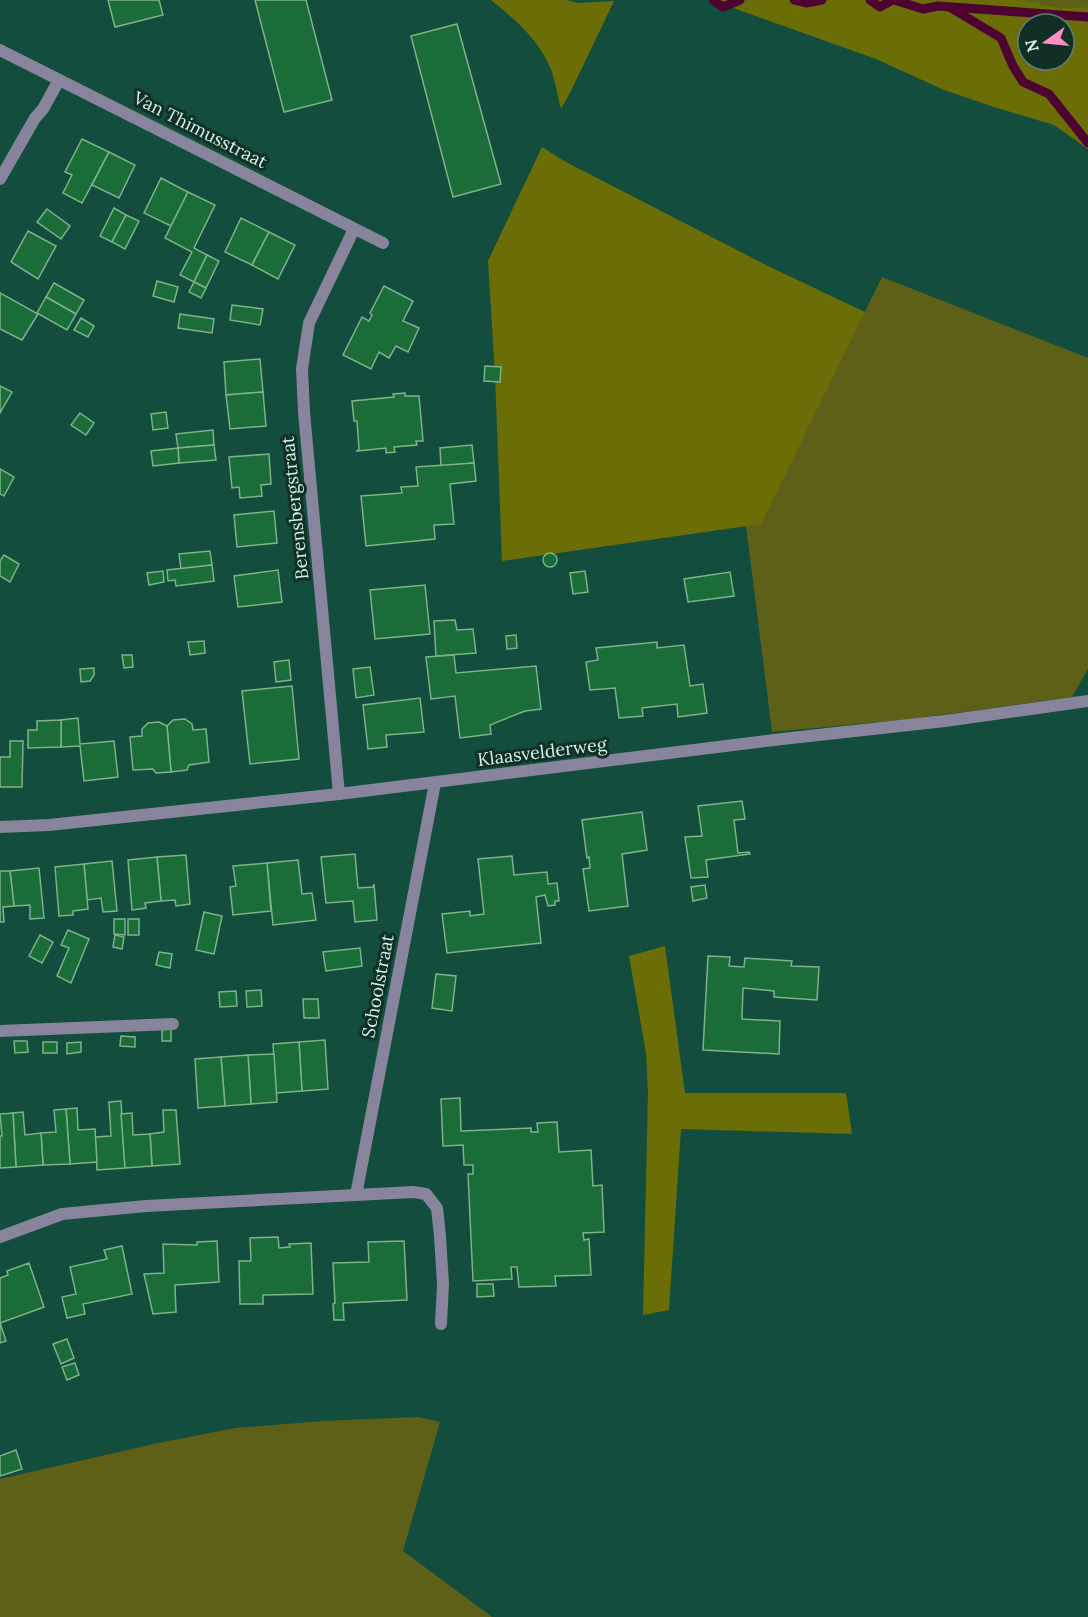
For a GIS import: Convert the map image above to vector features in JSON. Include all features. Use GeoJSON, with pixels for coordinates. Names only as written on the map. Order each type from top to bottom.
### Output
{"type":"FeatureCollection","features":[{"type":"Feature","properties":{"kind":"street","name":"Van Thimusstraat"},"geometry":{"type":"LineString","coordinates":[[0,50],[383,243]]}},
{"type":"Feature","properties":{"kind":"street"},"geometry":{"type":"LineString","coordinates":[[0,178],[59,80]]}},
{"type":"Feature","properties":{"kind":"street","name":"Berensbergstraat"},"geometry":{"type":"LineString","coordinates":[[339,794],[302,369],[309,322],[354,229]]}},
{"type":"Feature","properties":{"kind":"street","name":"Klaasvelderweg"},"geometry":{"type":"LineString","coordinates":[[0,826],[49,825],[435,783],[945,721],[1088,701]]}},
{"type":"Feature","properties":{"kind":"street","name":"Schoolstraat"},"geometry":{"type":"LineString","coordinates":[[356,1195],[435,783]]}},
{"type":"Feature","properties":{"kind":"street"},"geometry":{"type":"LineString","coordinates":[[0,1031],[173,1023]]}},
{"type":"Feature","properties":{"kind":"street"},"geometry":{"type":"LineString","coordinates":[[0,1237],[62,1214],[146,1206],[413,1192],[426,1194],[437,1208],[443,1284],[441,1324]]}},
{"type":"Feature","properties":{"kind":"shaded area"},"geometry":{"type":"Polygon","coordinates":[[[491,0],[567,0],[578,3],[614,1],[561,109],[552,74],[543,54],[523,28],[491,0]]]}},
{"type":"Feature","properties":{"kind":"shaded area"},"geometry":{"type":"Polygon","coordinates":[[[711,0],[1025,0],[1056,8],[1088,7],[1088,149],[1054,125],[944,90],[876,59],[711,0]]]}},
{"type":"Feature","properties":{"kind":"shaded area"},"geometry":{"type":"Polygon","coordinates":[[[1025,0],[1088,0],[1088,7],[1056,9],[1025,0]]]}},
{"type":"Feature","properties":{"kind":"shaded area"},"geometry":{"type":"Polygon","coordinates":[[[542,147],[566,162],[768,266],[865,312],[761,524],[502,561],[488,261],[542,147]]]}},
{"type":"Feature","properties":{"kind":"shaded area"},"geometry":{"type":"Polygon","coordinates":[[[882,277],[1088,358],[1088,669],[1072,697],[911,719],[772,732],[746,526],[761,523],[882,277]]]}},
{"type":"Feature","properties":{"kind":"shaded area"},"geometry":{"type":"Polygon","coordinates":[[[665,946],[685,1093],[846,1093],[852,1134],[681,1129],[669,1310],[643,1315],[648,1091],[646,1053],[629,956],[665,946]]]}},
{"type":"Feature","properties":{"kind":"shaded area"},"geometry":{"type":"Polygon","coordinates":[[[418,1417],[440,1422],[403,1551],[492,1617],[0,1617],[0,1479],[158,1443],[236,1428],[418,1417]]]}},
{"type":"Feature","properties":{"kind":"building"},"geometry":{"type":"Polygon","coordinates":[[[108,0],[159,0],[163,15],[115,27],[108,0]]]}},
{"type":"Feature","properties":{"kind":"building"},"geometry":{"type":"Polygon","coordinates":[[[255,0],[306,0],[332,100],[284,112],[255,0]]]}},
{"type":"Feature","properties":{"kind":"building"},"geometry":{"type":"Polygon","coordinates":[[[457,24],[501,184],[453,197],[411,36],[457,24]]]}},
{"type":"Feature","properties":{"kind":"building"},"geometry":{"type":"Polygon","coordinates":[[[82,139],[109,152],[82,203],[63,193],[72,175],[65,172],[82,139]]]}},
{"type":"Feature","properties":{"kind":"building"},"geometry":{"type":"Polygon","coordinates":[[[109,152],[135,165],[119,198],[92,185],[109,152]]]}},
{"type":"Feature","properties":{"kind":"building"},"geometry":{"type":"Polygon","coordinates":[[[161,178],[188,192],[171,226],[144,213],[161,178]]]}},
{"type":"Feature","properties":{"kind":"building"},"geometry":{"type":"Polygon","coordinates":[[[188,192],[215,205],[194,248],[207,255],[194,282],[180,275],[192,252],[165,238],[188,192]]]}},
{"type":"Feature","properties":{"kind":"building"},"geometry":{"type":"Polygon","coordinates":[[[114,208],[126,215],[112,242],[100,236],[114,208]]]}},
{"type":"Feature","properties":{"kind":"building"},"geometry":{"type":"Polygon","coordinates":[[[47,209],[70,226],[61,239],[37,222],[47,209]]]}},
{"type":"Feature","properties":{"kind":"building"},"geometry":{"type":"Polygon","coordinates":[[[126,215],[139,221],[125,249],[112,242],[126,215]]]}},
{"type":"Feature","properties":{"kind":"building"},"geometry":{"type":"Polygon","coordinates":[[[241,218],[269,232],[252,265],[225,252],[241,218]]]}},
{"type":"Feature","properties":{"kind":"building"},"geometry":{"type":"Polygon","coordinates":[[[28,231],[56,246],[38,279],[11,262],[28,231]]]}},
{"type":"Feature","properties":{"kind":"building"},"geometry":{"type":"Polygon","coordinates":[[[269,232],[295,245],[278,279],[252,265],[269,232]]]}},
{"type":"Feature","properties":{"kind":"building"},"geometry":{"type":"Polygon","coordinates":[[[207,255],[219,261],[206,288],[194,282],[207,255]]]}},
{"type":"Feature","properties":{"kind":"building"},"geometry":{"type":"Polygon","coordinates":[[[157,281],[178,287],[174,302],[153,296],[157,281]]]}},
{"type":"Feature","properties":{"kind":"building"},"geometry":{"type":"Polygon","coordinates":[[[194,282],[206,288],[201,298],[189,292],[194,282]]]}},
{"type":"Feature","properties":{"kind":"building"},"geometry":{"type":"Polygon","coordinates":[[[54,283],[84,300],[76,314],[46,297],[54,283]]]}},
{"type":"Feature","properties":{"kind":"building"},"geometry":{"type":"Polygon","coordinates":[[[384,286],[413,301],[403,321],[419,328],[408,352],[396,346],[389,358],[379,352],[371,369],[343,355],[362,317],[369,321],[372,315],[370,313],[384,286]]]}},
{"type":"Feature","properties":{"kind":"building"},"geometry":{"type":"Polygon","coordinates":[[[0,293],[38,314],[22,340],[0,329],[0,293]]]}},
{"type":"Feature","properties":{"kind":"building"},"geometry":{"type":"Polygon","coordinates":[[[46,297],[76,314],[67,330],[37,313],[46,297]]]}},
{"type":"Feature","properties":{"kind":"building"},"geometry":{"type":"Polygon","coordinates":[[[232,305],[263,309],[260,325],[230,320],[232,305]]]}},
{"type":"Feature","properties":{"kind":"building"},"geometry":{"type":"Polygon","coordinates":[[[180,314],[214,319],[212,333],[178,328],[180,314]]]}},
{"type":"Feature","properties":{"kind":"building"},"geometry":{"type":"Polygon","coordinates":[[[81,318],[94,326],[88,337],[74,330],[81,318]]]}},
{"type":"Feature","properties":{"kind":"building"},"geometry":{"type":"Polygon","coordinates":[[[260,359],[263,392],[226,395],[224,362],[260,359]]]}},
{"type":"Feature","properties":{"kind":"building"},"geometry":{"type":"Polygon","coordinates":[[[485,366],[501,367],[500,382],[484,381],[485,366]]]}},
{"type":"Feature","properties":{"kind":"building"},"geometry":{"type":"Polygon","coordinates":[[[0,386],[12,392],[0,413],[0,386]]]}},
{"type":"Feature","properties":{"kind":"building"},"geometry":{"type":"Polygon","coordinates":[[[263,392],[266,426],[230,429],[226,395],[263,392]]]}},
{"type":"Feature","properties":{"kind":"building"},"geometry":{"type":"Polygon","coordinates":[[[405,393],[405,396],[419,396],[423,441],[416,441],[417,445],[394,447],[395,452],[386,453],[386,448],[357,451],[359,449],[357,421],[354,421],[352,401],[394,397],[393,394],[405,393]]]}},
{"type":"Feature","properties":{"kind":"building"},"geometry":{"type":"Polygon","coordinates":[[[166,412],[168,428],[153,430],[151,414],[166,412]]]}},
{"type":"Feature","properties":{"kind":"building"},"geometry":{"type":"Polygon","coordinates":[[[80,413],[94,423],[86,435],[71,425],[80,413]]]}},
{"type":"Feature","properties":{"kind":"building"},"geometry":{"type":"Polygon","coordinates":[[[213,430],[214,445],[178,448],[176,434],[213,430]]]}},
{"type":"Feature","properties":{"kind":"building"},"geometry":{"type":"Polygon","coordinates":[[[214,445],[216,460],[179,463],[178,448],[214,445]]]}},
{"type":"Feature","properties":{"kind":"building"},"geometry":{"type":"Polygon","coordinates":[[[472,445],[474,463],[441,466],[440,448],[472,445]]]}},
{"type":"Feature","properties":{"kind":"building"},"geometry":{"type":"Polygon","coordinates":[[[178,448],[179,463],[153,466],[151,451],[178,448]]]}},
{"type":"Feature","properties":{"kind":"building"},"geometry":{"type":"Polygon","coordinates":[[[269,454],[271,484],[261,485],[262,496],[240,498],[239,487],[232,488],[229,457],[269,454]]]}},
{"type":"Feature","properties":{"kind":"building"},"geometry":{"type":"Polygon","coordinates":[[[474,463],[476,481],[450,484],[454,524],[434,525],[435,539],[366,546],[361,496],[402,493],[401,487],[418,486],[416,467],[474,463]]]}},
{"type":"Feature","properties":{"kind":"building"},"geometry":{"type":"Polygon","coordinates":[[[0,469],[14,477],[4,496],[0,494],[0,469]]]}},
{"type":"Feature","properties":{"kind":"building"},"geometry":{"type":"Polygon","coordinates":[[[274,511],[277,543],[237,547],[234,515],[274,511]]]}},
{"type":"Feature","properties":{"kind":"building"},"geometry":{"type":"Polygon","coordinates":[[[210,551],[212,565],[181,569],[179,554],[210,551]]]}},
{"type":"Feature","properties":{"kind":"building"},"geometry":{"type":"Polygon","coordinates":[[[550,553],[555,555],[557,560],[555,565],[550,567],[545,565],[543,560],[545,555],[550,553]]]}},
{"type":"Feature","properties":{"kind":"building"},"geometry":{"type":"Polygon","coordinates":[[[4,555],[19,564],[10,582],[0,576],[0,561],[4,555]]]}},
{"type":"Feature","properties":{"kind":"building"},"geometry":{"type":"Polygon","coordinates":[[[212,565],[214,581],[176,586],[175,580],[168,581],[167,570],[212,565]]]}},
{"type":"Feature","properties":{"kind":"building"},"geometry":{"type":"Polygon","coordinates":[[[278,570],[282,602],[238,607],[234,576],[278,570]]]}},
{"type":"Feature","properties":{"kind":"building"},"geometry":{"type":"Polygon","coordinates":[[[163,571],[164,582],[149,585],[147,573],[163,571]]]}},
{"type":"Feature","properties":{"kind":"building"},"geometry":{"type":"Polygon","coordinates":[[[585,571],[588,592],[573,594],[570,573],[585,571]]]}},
{"type":"Feature","properties":{"kind":"building"},"geometry":{"type":"Polygon","coordinates":[[[730,572],[734,596],[688,602],[684,579],[730,572]]]}},
{"type":"Feature","properties":{"kind":"building"},"geometry":{"type":"Polygon","coordinates":[[[425,585],[430,634],[375,639],[370,590],[425,585]]]}},
{"type":"Feature","properties":{"kind":"building"},"geometry":{"type":"Polygon","coordinates":[[[455,620],[457,630],[473,629],[476,653],[436,656],[434,621],[455,620]]]}},
{"type":"Feature","properties":{"kind":"building"},"geometry":{"type":"Polygon","coordinates":[[[516,635],[517,648],[507,649],[506,636],[516,635]]]}},
{"type":"Feature","properties":{"kind":"building"},"geometry":{"type":"Polygon","coordinates":[[[204,641],[205,653],[190,655],[188,642],[204,641]]]}},
{"type":"Feature","properties":{"kind":"building"},"geometry":{"type":"Polygon","coordinates":[[[657,642],[657,648],[684,645],[690,686],[703,684],[707,713],[678,717],[677,704],[642,708],[643,716],[619,718],[615,688],[590,690],[586,662],[598,660],[596,648],[657,642]]]}},
{"type":"Feature","properties":{"kind":"building"},"geometry":{"type":"Polygon","coordinates":[[[122,655],[132,655],[133,667],[124,668],[122,655]]]}},
{"type":"Feature","properties":{"kind":"building"},"geometry":{"type":"Polygon","coordinates":[[[454,655],[456,673],[536,666],[541,709],[525,711],[490,725],[491,734],[460,738],[455,696],[431,699],[426,657],[454,655]]]}},
{"type":"Feature","properties":{"kind":"building"},"geometry":{"type":"Polygon","coordinates":[[[289,660],[291,680],[276,682],[274,662],[289,660]]]}},
{"type":"Feature","properties":{"kind":"building"},"geometry":{"type":"Polygon","coordinates":[[[370,667],[374,695],[356,698],[353,669],[370,667]]]}},
{"type":"Feature","properties":{"kind":"building"},"geometry":{"type":"Polygon","coordinates":[[[94,668],[94,675],[90,681],[81,682],[80,669],[94,668]]]}},
{"type":"Feature","properties":{"kind":"building"},"geometry":{"type":"Polygon","coordinates":[[[292,686],[299,759],[250,764],[242,691],[292,686]]]}},
{"type":"Feature","properties":{"kind":"building"},"geometry":{"type":"Polygon","coordinates":[[[420,698],[424,732],[386,735],[387,747],[368,749],[363,705],[420,698]]]}},
{"type":"Feature","properties":{"kind":"building"},"geometry":{"type":"Polygon","coordinates":[[[78,718],[80,744],[114,741],[118,777],[84,781],[80,746],[61,747],[61,720],[78,718]]]}},
{"type":"Feature","properties":{"kind":"building"},"geometry":{"type":"Polygon","coordinates":[[[185,719],[192,724],[193,730],[206,729],[209,762],[189,765],[187,770],[171,772],[167,726],[173,720],[185,719]]]}},
{"type":"Feature","properties":{"kind":"building"},"geometry":{"type":"Polygon","coordinates":[[[61,720],[61,747],[28,748],[28,730],[37,730],[37,721],[61,720]]]}},
{"type":"Feature","properties":{"kind":"building"},"geometry":{"type":"Polygon","coordinates":[[[159,722],[167,726],[171,772],[156,773],[153,769],[133,770],[130,737],[142,736],[142,729],[148,723],[159,722]]]}},
{"type":"Feature","properties":{"kind":"building"},"geometry":{"type":"Polygon","coordinates":[[[10,741],[23,741],[22,787],[0,787],[0,757],[10,757],[10,741]]]}},
{"type":"Feature","properties":{"kind":"building"},"geometry":{"type":"Polygon","coordinates":[[[742,801],[745,819],[734,820],[738,853],[749,852],[750,854],[706,860],[708,877],[691,878],[685,837],[702,836],[698,806],[742,801]]]}},
{"type":"Feature","properties":{"kind":"building"},"geometry":{"type":"Polygon","coordinates":[[[642,812],[647,850],[622,854],[628,906],[589,911],[583,869],[590,868],[582,820],[642,812]]]}},
{"type":"Feature","properties":{"kind":"building"},"geometry":{"type":"Polygon","coordinates":[[[355,854],[358,888],[373,887],[374,884],[377,920],[355,922],[353,901],[326,903],[321,857],[355,854]]]}},
{"type":"Feature","properties":{"kind":"building"},"geometry":{"type":"Polygon","coordinates":[[[186,855],[190,904],[176,906],[175,900],[161,901],[157,857],[186,855]]]}},
{"type":"Feature","properties":{"kind":"building"},"geometry":{"type":"Polygon","coordinates":[[[512,856],[514,875],[547,872],[548,884],[557,883],[559,901],[555,901],[555,905],[548,906],[545,895],[536,897],[541,943],[447,953],[442,914],[470,911],[470,916],[484,914],[478,859],[512,856]]]}},
{"type":"Feature","properties":{"kind":"building"},"geometry":{"type":"Polygon","coordinates":[[[157,857],[161,901],[145,903],[146,908],[132,910],[128,860],[157,857]]]}},
{"type":"Feature","properties":{"kind":"building"},"geometry":{"type":"Polygon","coordinates":[[[298,860],[302,894],[312,893],[316,920],[273,925],[267,863],[298,860]]]}},
{"type":"Feature","properties":{"kind":"building"},"geometry":{"type":"Polygon","coordinates":[[[112,861],[117,911],[103,912],[101,898],[87,900],[84,864],[112,861]]]}},
{"type":"Feature","properties":{"kind":"building"},"geometry":{"type":"Polygon","coordinates":[[[267,863],[271,911],[233,915],[230,887],[236,886],[233,866],[267,863]]]}},
{"type":"Feature","properties":{"kind":"building"},"geometry":{"type":"Polygon","coordinates":[[[84,864],[88,909],[73,911],[73,915],[59,916],[55,867],[84,864]]]}},
{"type":"Feature","properties":{"kind":"building"},"geometry":{"type":"Polygon","coordinates":[[[39,868],[44,918],[30,919],[30,905],[14,906],[10,871],[39,868]]]}},
{"type":"Feature","properties":{"kind":"building"},"geometry":{"type":"Polygon","coordinates":[[[0,871],[10,871],[14,906],[3,907],[4,922],[0,922],[0,871]]]}},
{"type":"Feature","properties":{"kind":"building"},"geometry":{"type":"Polygon","coordinates":[[[705,885],[707,898],[693,901],[691,887],[705,885]]]}},
{"type":"Feature","properties":{"kind":"building"},"geometry":{"type":"Polygon","coordinates":[[[204,912],[222,916],[214,954],[196,950],[204,912]]]}},
{"type":"Feature","properties":{"kind":"building"},"geometry":{"type":"Polygon","coordinates":[[[114,919],[125,919],[125,935],[114,934],[114,919]]]}},
{"type":"Feature","properties":{"kind":"building"},"geometry":{"type":"Polygon","coordinates":[[[128,919],[139,919],[139,935],[128,935],[128,919]]]}},
{"type":"Feature","properties":{"kind":"building"},"geometry":{"type":"Polygon","coordinates":[[[68,930],[89,939],[71,983],[57,976],[69,948],[61,945],[68,930]]]}},
{"type":"Feature","properties":{"kind":"building"},"geometry":{"type":"Polygon","coordinates":[[[40,935],[53,942],[42,963],[29,956],[40,935]]]}},
{"type":"Feature","properties":{"kind":"building"},"geometry":{"type":"Polygon","coordinates":[[[115,935],[124,937],[122,949],[113,947],[115,935]]]}},
{"type":"Feature","properties":{"kind":"building"},"geometry":{"type":"Polygon","coordinates":[[[360,948],[362,966],[326,971],[323,952],[360,948]]]}},
{"type":"Feature","properties":{"kind":"building"},"geometry":{"type":"Polygon","coordinates":[[[159,952],[172,954],[170,968],[156,965],[159,952]]]}},
{"type":"Feature","properties":{"kind":"building"},"geometry":{"type":"Polygon","coordinates":[[[708,956],[730,957],[729,966],[744,967],[745,958],[792,961],[791,966],[819,967],[817,1000],[774,997],[774,991],[743,988],[742,1019],[780,1021],[779,1054],[703,1050],[708,956]]]}},
{"type":"Feature","properties":{"kind":"building"},"geometry":{"type":"Polygon","coordinates":[[[436,974],[456,976],[452,1011],[432,1008],[436,974]]]}},
{"type":"Feature","properties":{"kind":"building"},"geometry":{"type":"Polygon","coordinates":[[[261,990],[262,1006],[247,1007],[246,991],[261,990]]]}},
{"type":"Feature","properties":{"kind":"building"},"geometry":{"type":"Polygon","coordinates":[[[236,991],[237,1006],[220,1007],[219,992],[236,991]]]}},
{"type":"Feature","properties":{"kind":"building"},"geometry":{"type":"Polygon","coordinates":[[[303,999],[318,999],[319,1018],[304,1018],[303,999]]]}},
{"type":"Feature","properties":{"kind":"building"},"geometry":{"type":"Polygon","coordinates":[[[171,1029],[171,1041],[162,1041],[162,1030],[171,1029]]]}},
{"type":"Feature","properties":{"kind":"building"},"geometry":{"type":"Polygon","coordinates":[[[121,1036],[135,1037],[135,1047],[120,1046],[121,1036]]]}},
{"type":"Feature","properties":{"kind":"building"},"geometry":{"type":"Polygon","coordinates":[[[325,1040],[328,1089],[302,1091],[299,1042],[325,1040]]]}},
{"type":"Feature","properties":{"kind":"building"},"geometry":{"type":"Polygon","coordinates":[[[14,1041],[27,1041],[28,1052],[15,1053],[14,1041]]]}},
{"type":"Feature","properties":{"kind":"building"},"geometry":{"type":"Polygon","coordinates":[[[43,1042],[57,1042],[57,1053],[43,1053],[43,1042]]]}},
{"type":"Feature","properties":{"kind":"building"},"geometry":{"type":"Polygon","coordinates":[[[81,1042],[81,1052],[67,1054],[67,1043],[81,1042]]]}},
{"type":"Feature","properties":{"kind":"building"},"geometry":{"type":"Polygon","coordinates":[[[299,1042],[302,1091],[276,1093],[273,1044],[299,1042]]]}},
{"type":"Feature","properties":{"kind":"building"},"geometry":{"type":"Polygon","coordinates":[[[274,1054],[277,1102],[251,1104],[248,1055],[274,1054]]]}},
{"type":"Feature","properties":{"kind":"building"},"geometry":{"type":"Polygon","coordinates":[[[248,1055],[251,1104],[225,1106],[221,1057],[248,1055]]]}},
{"type":"Feature","properties":{"kind":"building"},"geometry":{"type":"Polygon","coordinates":[[[221,1057],[225,1106],[198,1108],[195,1059],[221,1057]]]}},
{"type":"Feature","properties":{"kind":"building"},"geometry":{"type":"Polygon","coordinates":[[[460,1098],[461,1131],[531,1128],[531,1132],[538,1132],[537,1123],[557,1122],[559,1152],[591,1150],[593,1186],[602,1185],[604,1232],[583,1233],[584,1240],[589,1239],[591,1275],[555,1276],[556,1286],[519,1287],[517,1267],[511,1267],[512,1279],[473,1281],[468,1174],[473,1174],[473,1165],[464,1165],[463,1145],[443,1146],[441,1099],[460,1098]]]}},
{"type":"Feature","properties":{"kind":"building"},"geometry":{"type":"Polygon","coordinates":[[[121,1101],[125,1168],[97,1170],[95,1137],[111,1136],[109,1102],[121,1101]]]}},
{"type":"Feature","properties":{"kind":"building"},"geometry":{"type":"Polygon","coordinates":[[[77,1108],[78,1130],[95,1129],[97,1162],[70,1164],[66,1109],[77,1108]]]}},
{"type":"Feature","properties":{"kind":"building"},"geometry":{"type":"Polygon","coordinates":[[[66,1109],[70,1164],[43,1165],[41,1133],[56,1132],[54,1110],[66,1109]]]}},
{"type":"Feature","properties":{"kind":"building"},"geometry":{"type":"Polygon","coordinates":[[[163,1110],[176,1110],[180,1164],[152,1166],[150,1134],[164,1132],[163,1110]]]}},
{"type":"Feature","properties":{"kind":"building"},"geometry":{"type":"Polygon","coordinates":[[[23,1112],[25,1135],[41,1133],[43,1165],[16,1167],[13,1113],[23,1112]]]}},
{"type":"Feature","properties":{"kind":"building"},"geometry":{"type":"Polygon","coordinates":[[[13,1113],[16,1167],[0,1168],[0,1136],[2,1136],[0,1114],[13,1113]]]}},
{"type":"Feature","properties":{"kind":"building"},"geometry":{"type":"Polygon","coordinates":[[[132,1113],[133,1135],[150,1134],[152,1166],[125,1168],[121,1114],[132,1113]]]}},
{"type":"Feature","properties":{"kind":"building"},"geometry":{"type":"Polygon","coordinates":[[[278,1237],[279,1248],[290,1247],[289,1244],[311,1243],[313,1294],[263,1295],[263,1304],[240,1304],[239,1261],[251,1261],[250,1238],[278,1237]]]}},
{"type":"Feature","properties":{"kind":"building"},"geometry":{"type":"Polygon","coordinates":[[[217,1241],[219,1282],[175,1285],[176,1312],[153,1314],[144,1274],[164,1273],[163,1244],[197,1245],[197,1242],[217,1241]]]}},
{"type":"Feature","properties":{"kind":"building"},"geometry":{"type":"Polygon","coordinates":[[[404,1241],[407,1300],[343,1303],[344,1320],[334,1320],[333,1263],[369,1262],[368,1242],[404,1241]]]}},
{"type":"Feature","properties":{"kind":"building"},"geometry":{"type":"Polygon","coordinates":[[[122,1246],[132,1294],[83,1304],[85,1314],[67,1318],[62,1297],[76,1294],[70,1267],[107,1259],[104,1250],[122,1246]]]}},
{"type":"Feature","properties":{"kind":"building"},"geometry":{"type":"Polygon","coordinates":[[[29,1263],[44,1307],[0,1323],[0,1278],[8,1275],[7,1271],[29,1263]]]}},
{"type":"Feature","properties":{"kind":"building"},"geometry":{"type":"Polygon","coordinates":[[[477,1284],[493,1284],[494,1296],[477,1297],[477,1284]]]}},
{"type":"Feature","properties":{"kind":"building"},"geometry":{"type":"Polygon","coordinates":[[[0,1323],[6,1341],[0,1343],[0,1323]]]}},
{"type":"Feature","properties":{"kind":"building"},"geometry":{"type":"Polygon","coordinates":[[[67,1339],[74,1358],[61,1364],[53,1344],[67,1339]]]}},
{"type":"Feature","properties":{"kind":"building"},"geometry":{"type":"Polygon","coordinates":[[[75,1363],[79,1375],[67,1380],[62,1367],[75,1363]]]}},
{"type":"Feature","properties":{"kind":"building"},"geometry":{"type":"Polygon","coordinates":[[[16,1450],[22,1469],[0,1476],[0,1456],[16,1450]]]}},
{"type":"Feature","properties":{"kind":"waterway"},"geometry":{"type":"LineString","coordinates":[[713,0],[723,7],[740,0]]}},
{"type":"Feature","properties":{"kind":"waterway"},"geometry":{"type":"LineString","coordinates":[[794,0],[806,3],[822,0]]}},
{"type":"Feature","properties":{"kind":"waterway"},"geometry":{"type":"LineString","coordinates":[[870,0],[880,7],[892,0]]}},
{"type":"Feature","properties":{"kind":"waterway"},"geometry":{"type":"LineString","coordinates":[[894,0],[923,9],[938,6],[1088,17]]}},
{"type":"Feature","properties":{"kind":"waterway"},"geometry":{"type":"LineString","coordinates":[[951,8],[1001,38],[1023,82],[1049,94],[1088,143]]}}]}
